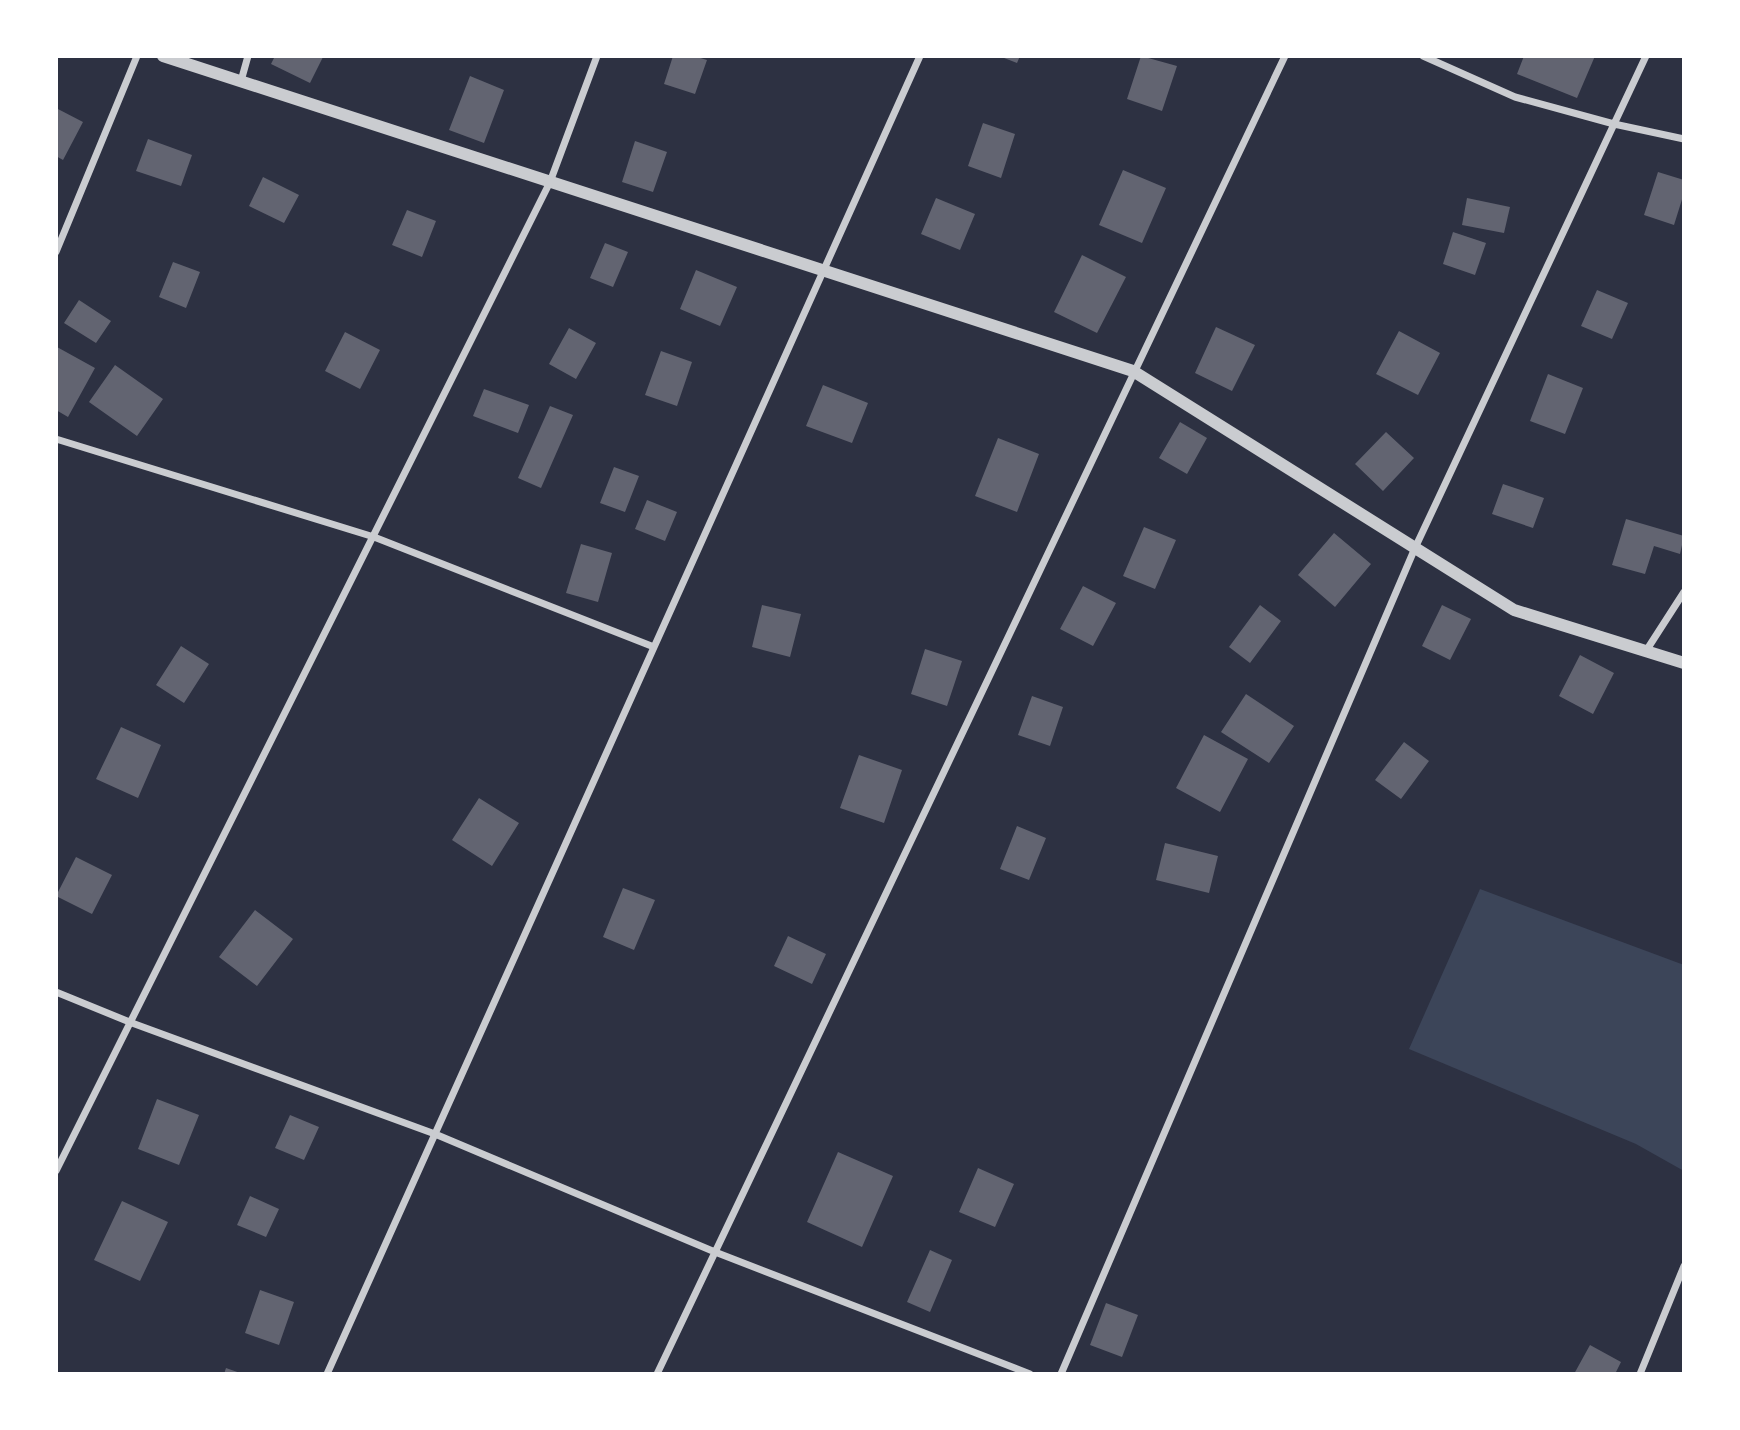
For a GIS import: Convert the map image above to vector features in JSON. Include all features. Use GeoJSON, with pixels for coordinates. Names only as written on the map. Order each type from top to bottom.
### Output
{"type":"FeatureCollection","features":[{"type":"Feature","properties":{"kind":"street"},"geometry":{"type":"LineString","coordinates":[[56,252],[137,56]]}},
{"type":"Feature","properties":{"kind":"street"},"geometry":{"type":"LineString","coordinates":[[163,56],[1133,371],[1514,610],[1684,663]]}},
{"type":"Feature","properties":{"kind":"street"},"geometry":{"type":"LineString","coordinates":[[241,81],[248,56]]}},
{"type":"Feature","properties":{"kind":"street"},"geometry":{"type":"LineString","coordinates":[[56,1171],[550,182],[597,56]]}},
{"type":"Feature","properties":{"kind":"street"},"geometry":{"type":"LineString","coordinates":[[327,1374],[920,56]]}},
{"type":"Feature","properties":{"kind":"street"},"geometry":{"type":"LineString","coordinates":[[657,1374],[1285,56]]}},
{"type":"Feature","properties":{"kind":"street"},"geometry":{"type":"LineString","coordinates":[[1423,56],[1515,97],[1614,124],[1684,139]]}},
{"type":"Feature","properties":{"kind":"street"},"geometry":{"type":"LineString","coordinates":[[1061,1374],[1415,548],[1646,56]]}},
{"type":"Feature","properties":{"kind":"street"},"geometry":{"type":"LineString","coordinates":[[56,439],[373,537],[654,647]]}},
{"type":"Feature","properties":{"kind":"street"},"geometry":{"type":"LineString","coordinates":[[1646,651],[1684,592]]}},
{"type":"Feature","properties":{"kind":"street"},"geometry":{"type":"LineString","coordinates":[[56,992],[132,1023],[435,1134],[715,1252],[1030,1374]]}},
{"type":"Feature","properties":{"kind":"street"},"geometry":{"type":"LineString","coordinates":[[1640,1374],[1684,1266]]}},
{"type":"Feature","properties":{"kind":"shaded area"},"geometry":{"type":"Polygon","coordinates":[[[1480,889],[1684,965],[1684,1171],[1636,1144],[1409,1049],[1480,889]]]}},
{"type":"Feature","properties":{"kind":"building"},"geometry":{"type":"Polygon","coordinates":[[[275,56],[323,57],[310,83],[271,64],[275,56]]]}},
{"type":"Feature","properties":{"kind":"building"},"geometry":{"type":"Polygon","coordinates":[[[673,56],[694,56],[707,60],[695,94],[664,84],[673,56]]]}},
{"type":"Feature","properties":{"kind":"building"},"geometry":{"type":"Polygon","coordinates":[[[999,56],[1020,56],[1017,63],[999,56]]]}},
{"type":"Feature","properties":{"kind":"building"},"geometry":{"type":"Polygon","coordinates":[[[1141,56],[1177,66],[1162,111],[1127,99],[1141,56]]]}},
{"type":"Feature","properties":{"kind":"building"},"geometry":{"type":"Polygon","coordinates":[[[1524,56],[1595,56],[1577,98],[1517,74],[1524,56]]]}},
{"type":"Feature","properties":{"kind":"building"},"geometry":{"type":"Polygon","coordinates":[[[470,76],[504,90],[484,143],[449,130],[470,76]]]}},
{"type":"Feature","properties":{"kind":"building"},"geometry":{"type":"Polygon","coordinates":[[[56,108],[83,122],[63,160],[56,156],[56,108]]]}},
{"type":"Feature","properties":{"kind":"building"},"geometry":{"type":"Polygon","coordinates":[[[983,123],[1015,134],[1001,178],[968,166],[983,123]]]}},
{"type":"Feature","properties":{"kind":"building"},"geometry":{"type":"Polygon","coordinates":[[[148,139],[192,155],[181,186],[136,171],[148,139]]]}},
{"type":"Feature","properties":{"kind":"building"},"geometry":{"type":"Polygon","coordinates":[[[635,141],[667,152],[653,192],[622,182],[635,141]]]}},
{"type":"Feature","properties":{"kind":"building"},"geometry":{"type":"Polygon","coordinates":[[[1123,170],[1166,188],[1142,243],[1099,225],[1123,170]]]}},
{"type":"Feature","properties":{"kind":"building"},"geometry":{"type":"Polygon","coordinates":[[[1658,172],[1684,180],[1684,193],[1674,225],[1644,215],[1658,172]]]}},
{"type":"Feature","properties":{"kind":"building"},"geometry":{"type":"Polygon","coordinates":[[[263,177],[299,195],[284,223],[249,206],[263,177]]]}},
{"type":"Feature","properties":{"kind":"building"},"geometry":{"type":"Polygon","coordinates":[[[936,198],[975,214],[960,250],[921,234],[936,198]]]}},
{"type":"Feature","properties":{"kind":"building"},"geometry":{"type":"Polygon","coordinates":[[[1467,198],[1510,207],[1504,233],[1462,225],[1467,198]]]}},
{"type":"Feature","properties":{"kind":"building"},"geometry":{"type":"Polygon","coordinates":[[[407,210],[436,221],[422,257],[392,245],[407,210]]]}},
{"type":"Feature","properties":{"kind":"building"},"geometry":{"type":"Polygon","coordinates":[[[1453,232],[1486,243],[1475,275],[1443,264],[1453,232]]]}},
{"type":"Feature","properties":{"kind":"building"},"geometry":{"type":"Polygon","coordinates":[[[605,243],[628,252],[613,287],[590,278],[605,243]]]}},
{"type":"Feature","properties":{"kind":"building"},"geometry":{"type":"Polygon","coordinates":[[[1082,255],[1126,277],[1097,333],[1054,312],[1082,255]]]}},
{"type":"Feature","properties":{"kind":"building"},"geometry":{"type":"Polygon","coordinates":[[[173,262],[200,272],[186,308],[159,297],[173,262]]]}},
{"type":"Feature","properties":{"kind":"building"},"geometry":{"type":"Polygon","coordinates":[[[696,270],[737,287],[720,326],[680,309],[696,270]]]}},
{"type":"Feature","properties":{"kind":"building"},"geometry":{"type":"Polygon","coordinates":[[[1597,290],[1628,303],[1612,339],[1581,326],[1597,290]]]}},
{"type":"Feature","properties":{"kind":"building"},"geometry":{"type":"Polygon","coordinates":[[[79,300],[111,321],[96,343],[64,323],[79,300]]]}},
{"type":"Feature","properties":{"kind":"building"},"geometry":{"type":"Polygon","coordinates":[[[1216,327],[1255,345],[1232,391],[1195,373],[1216,327]]]}},
{"type":"Feature","properties":{"kind":"building"},"geometry":{"type":"Polygon","coordinates":[[[569,328],[596,343],[576,379],[549,364],[569,328]]]}},
{"type":"Feature","properties":{"kind":"building"},"geometry":{"type":"Polygon","coordinates":[[[1399,331],[1440,353],[1418,395],[1376,374],[1399,331]]]}},
{"type":"Feature","properties":{"kind":"building"},"geometry":{"type":"Polygon","coordinates":[[[345,332],[380,350],[360,389],[325,371],[345,332]]]}},
{"type":"Feature","properties":{"kind":"building"},"geometry":{"type":"Polygon","coordinates":[[[57,347],[95,368],[68,417],[56,410],[57,347]]]}},
{"type":"Feature","properties":{"kind":"building"},"geometry":{"type":"Polygon","coordinates":[[[661,351],[692,362],[677,406],[645,395],[661,351]]]}},
{"type":"Feature","properties":{"kind":"building"},"geometry":{"type":"Polygon","coordinates":[[[115,365],[163,399],[137,436],[89,402],[115,365]]]}},
{"type":"Feature","properties":{"kind":"building"},"geometry":{"type":"Polygon","coordinates":[[[1548,374],[1583,388],[1565,434],[1530,421],[1548,374]]]}},
{"type":"Feature","properties":{"kind":"building"},"geometry":{"type":"Polygon","coordinates":[[[823,385],[868,403],[852,443],[806,426],[823,385]]]}},
{"type":"Feature","properties":{"kind":"building"},"geometry":{"type":"Polygon","coordinates":[[[484,389],[529,405],[518,433],[473,416],[484,389]]]}},
{"type":"Feature","properties":{"kind":"building"},"geometry":{"type":"Polygon","coordinates":[[[550,406],[573,415],[541,488],[518,478],[550,406]]]}},
{"type":"Feature","properties":{"kind":"building"},"geometry":{"type":"Polygon","coordinates":[[[1180,422],[1207,438],[1187,474],[1159,458],[1180,422]]]}},
{"type":"Feature","properties":{"kind":"building"},"geometry":{"type":"Polygon","coordinates":[[[1386,432],[1414,458],[1383,491],[1355,464],[1386,432]]]}},
{"type":"Feature","properties":{"kind":"building"},"geometry":{"type":"Polygon","coordinates":[[[998,438],[1039,454],[1017,512],[975,496],[998,438]]]}},
{"type":"Feature","properties":{"kind":"building"},"geometry":{"type":"Polygon","coordinates":[[[614,467],[639,476],[625,512],[600,503],[614,467]]]}},
{"type":"Feature","properties":{"kind":"building"},"geometry":{"type":"Polygon","coordinates":[[[1503,484],[1544,498],[1533,528],[1492,514],[1503,484]]]}},
{"type":"Feature","properties":{"kind":"building"},"geometry":{"type":"Polygon","coordinates":[[[647,500],[677,512],[665,541],[635,529],[647,500]]]}},
{"type":"Feature","properties":{"kind":"building"},"geometry":{"type":"Polygon","coordinates":[[[1626,519],[1684,536],[1680,554],[1654,546],[1645,574],[1612,565],[1626,519]]]}},
{"type":"Feature","properties":{"kind":"building"},"geometry":{"type":"Polygon","coordinates":[[[1144,527],[1176,540],[1155,589],[1123,576],[1144,527]]]}},
{"type":"Feature","properties":{"kind":"building"},"geometry":{"type":"Polygon","coordinates":[[[1334,533],[1371,564],[1335,607],[1298,575],[1334,533]]]}},
{"type":"Feature","properties":{"kind":"building"},"geometry":{"type":"Polygon","coordinates":[[[581,544],[612,553],[598,602],[566,593],[581,544]]]}},
{"type":"Feature","properties":{"kind":"building"},"geometry":{"type":"Polygon","coordinates":[[[1083,586],[1116,603],[1093,646],[1060,629],[1083,586]]]}},
{"type":"Feature","properties":{"kind":"building"},"geometry":{"type":"Polygon","coordinates":[[[762,605],[801,614],[790,657],[752,647],[762,605]]]}},
{"type":"Feature","properties":{"kind":"building"},"geometry":{"type":"Polygon","coordinates":[[[1260,605],[1281,621],[1250,663],[1229,647],[1260,605]]]}},
{"type":"Feature","properties":{"kind":"building"},"geometry":{"type":"Polygon","coordinates":[[[1442,605],[1471,619],[1450,660],[1422,646],[1442,605]]]}},
{"type":"Feature","properties":{"kind":"building"},"geometry":{"type":"Polygon","coordinates":[[[181,646],[209,664],[184,703],[156,685],[181,646]]]}},
{"type":"Feature","properties":{"kind":"building"},"geometry":{"type":"Polygon","coordinates":[[[925,649],[962,661],[947,706],[911,694],[925,649]]]}},
{"type":"Feature","properties":{"kind":"building"},"geometry":{"type":"Polygon","coordinates":[[[1580,655],[1614,673],[1593,714],[1559,696],[1580,655]]]}},
{"type":"Feature","properties":{"kind":"building"},"geometry":{"type":"Polygon","coordinates":[[[1246,694],[1294,726],[1269,763],[1221,732],[1246,694]]]}},
{"type":"Feature","properties":{"kind":"building"},"geometry":{"type":"Polygon","coordinates":[[[1032,696],[1063,707],[1050,746],[1018,735],[1032,696]]]}},
{"type":"Feature","properties":{"kind":"building"},"geometry":{"type":"Polygon","coordinates":[[[121,727],[161,745],[138,798],[96,779],[121,727]]]}},
{"type":"Feature","properties":{"kind":"building"},"geometry":{"type":"Polygon","coordinates":[[[1204,735],[1248,759],[1220,812],[1176,788],[1204,735]]]}},
{"type":"Feature","properties":{"kind":"building"},"geometry":{"type":"Polygon","coordinates":[[[1404,742],[1429,761],[1401,799],[1375,780],[1404,742]]]}},
{"type":"Feature","properties":{"kind":"building"},"geometry":{"type":"Polygon","coordinates":[[[859,755],[902,770],[884,823],[840,808],[859,755]]]}},
{"type":"Feature","properties":{"kind":"building"},"geometry":{"type":"Polygon","coordinates":[[[479,798],[519,823],[492,866],[452,840],[479,798]]]}},
{"type":"Feature","properties":{"kind":"building"},"geometry":{"type":"Polygon","coordinates":[[[1017,826],[1046,838],[1029,880],[1000,869],[1017,826]]]}},
{"type":"Feature","properties":{"kind":"building"},"geometry":{"type":"Polygon","coordinates":[[[1165,843],[1218,856],[1209,893],[1156,880],[1165,843]]]}},
{"type":"Feature","properties":{"kind":"building"},"geometry":{"type":"Polygon","coordinates":[[[76,857],[112,875],[92,914],[56,896],[76,857]]]}},
{"type":"Feature","properties":{"kind":"building"},"geometry":{"type":"Polygon","coordinates":[[[623,888],[655,900],[634,950],[603,937],[623,888]]]}},
{"type":"Feature","properties":{"kind":"building"},"geometry":{"type":"Polygon","coordinates":[[[255,910],[293,939],[257,986],[219,957],[255,910]]]}},
{"type":"Feature","properties":{"kind":"building"},"geometry":{"type":"Polygon","coordinates":[[[788,936],[826,954],[812,984],[774,966],[788,936]]]}},
{"type":"Feature","properties":{"kind":"building"},"geometry":{"type":"Polygon","coordinates":[[[157,1099],[199,1115],[179,1165],[138,1149],[157,1099]]]}},
{"type":"Feature","properties":{"kind":"building"},"geometry":{"type":"Polygon","coordinates":[[[290,1115],[319,1127],[304,1160],[275,1148],[290,1115]]]}},
{"type":"Feature","properties":{"kind":"building"},"geometry":{"type":"Polygon","coordinates":[[[838,1152],[893,1176],[862,1247],[807,1222],[838,1152]]]}},
{"type":"Feature","properties":{"kind":"building"},"geometry":{"type":"Polygon","coordinates":[[[978,1168],[1014,1184],[995,1227],[959,1212],[978,1168]]]}},
{"type":"Feature","properties":{"kind":"building"},"geometry":{"type":"Polygon","coordinates":[[[250,1196],[279,1209],[266,1237],[237,1225],[250,1196]]]}},
{"type":"Feature","properties":{"kind":"building"},"geometry":{"type":"Polygon","coordinates":[[[122,1201],[168,1222],[140,1281],[94,1260],[122,1201]]]}},
{"type":"Feature","properties":{"kind":"building"},"geometry":{"type":"Polygon","coordinates":[[[930,1250],[952,1260],[930,1312],[907,1302],[930,1250]]]}},
{"type":"Feature","properties":{"kind":"building"},"geometry":{"type":"Polygon","coordinates":[[[260,1290],[294,1302],[279,1345],[245,1333],[260,1290]]]}},
{"type":"Feature","properties":{"kind":"building"},"geometry":{"type":"Polygon","coordinates":[[[1106,1303],[1138,1315],[1122,1357],[1090,1345],[1106,1303]]]}},
{"type":"Feature","properties":{"kind":"building"},"geometry":{"type":"Polygon","coordinates":[[[1590,1345],[1621,1362],[1615,1374],[1574,1374],[1590,1345]]]}},
{"type":"Feature","properties":{"kind":"building"},"geometry":{"type":"Polygon","coordinates":[[[226,1368],[243,1374],[224,1374],[226,1368]]]}}]}
